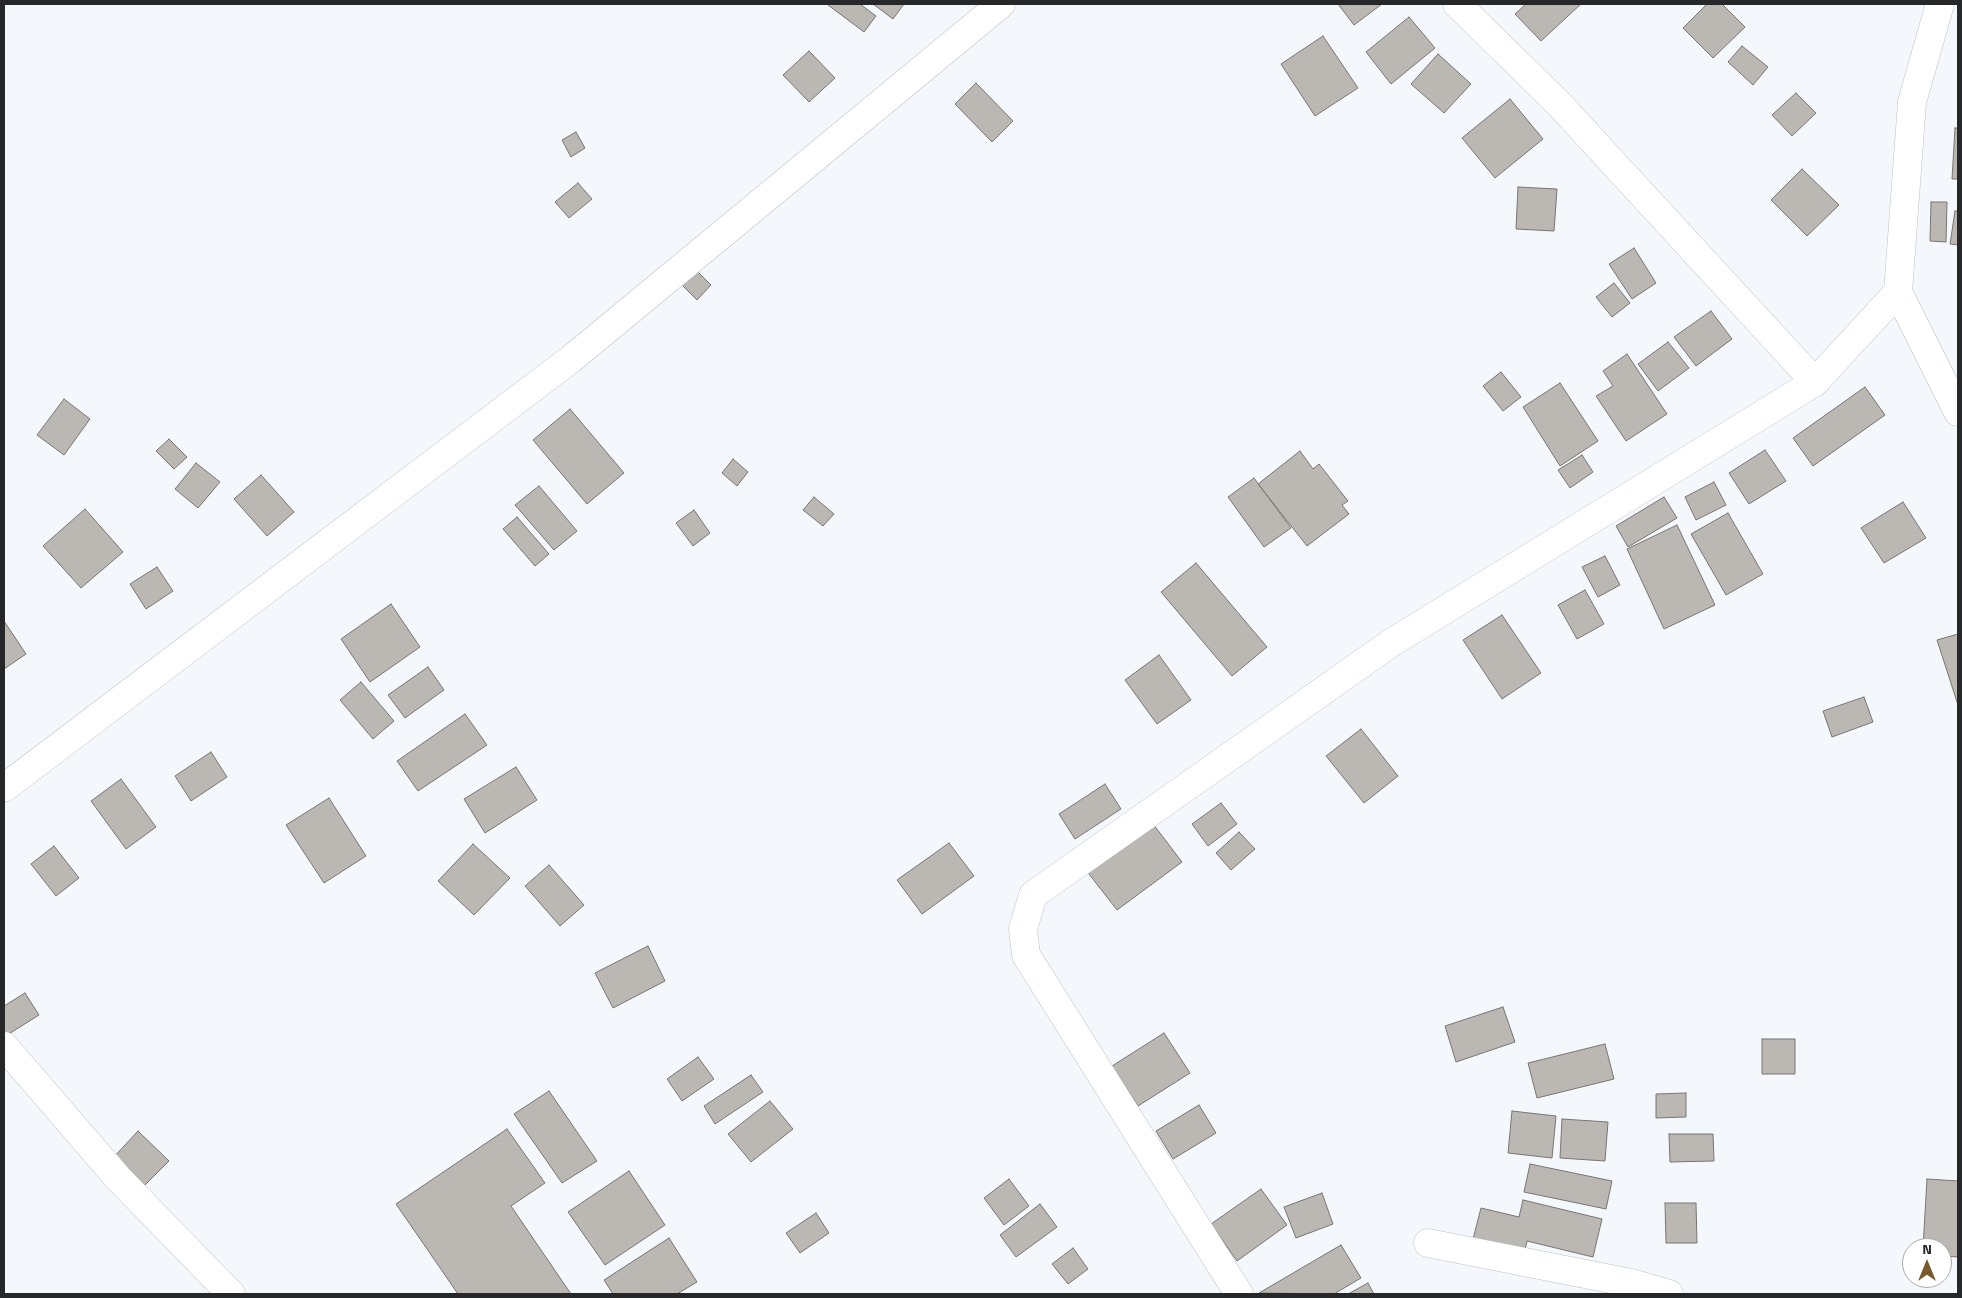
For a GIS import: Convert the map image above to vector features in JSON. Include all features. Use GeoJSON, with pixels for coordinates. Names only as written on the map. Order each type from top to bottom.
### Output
{"type":"FeatureCollection","features":[{"type":"Feature","properties":{"kind":"street"},"geometry":{"type":"LineString","coordinates":[[4,788],[571,359],[1001,4]]}},
{"type":"Feature","properties":{"kind":"street"},"geometry":{"type":"LineString","coordinates":[[1457,4],[1559,104],[1815,382]]}},
{"type":"Feature","properties":{"kind":"street"},"geometry":{"type":"LineString","coordinates":[[1940,4],[1912,102],[1898,292],[1958,412]]}},
{"type":"Feature","properties":{"kind":"street"},"geometry":{"type":"LineString","coordinates":[[1239,1294],[1026,955],[1023,929],[1033,895],[1391,643],[1815,382],[1898,292]]}},
{"type":"Feature","properties":{"kind":"street"},"geometry":{"type":"LineString","coordinates":[[4,1046],[118,1178],[230,1294]]}},
{"type":"Feature","properties":{"kind":"street"},"geometry":{"type":"LineString","coordinates":[[1428,1243],[1630,1289],[1669,1294]]}},
{"type":"Feature","properties":{"kind":"building"},"geometry":{"type":"Polygon","coordinates":[[[829,4],[860,4],[876,16],[864,32],[829,4]]]}},
{"type":"Feature","properties":{"kind":"building"},"geometry":{"type":"Polygon","coordinates":[[[873,4],[904,4],[893,19],[873,4]]]}},
{"type":"Feature","properties":{"kind":"building"},"geometry":{"type":"Polygon","coordinates":[[[1338,4],[1382,4],[1354,25],[1338,4]]]}},
{"type":"Feature","properties":{"kind":"building"},"geometry":{"type":"Polygon","coordinates":[[[1526,4],[1581,4],[1541,41],[1515,14],[1526,4]]]}},
{"type":"Feature","properties":{"kind":"building"},"geometry":{"type":"Polygon","coordinates":[[[1707,4],[1722,4],[1745,27],[1713,58],[1683,28],[1707,4]]]}},
{"type":"Feature","properties":{"kind":"building"},"geometry":{"type":"Polygon","coordinates":[[[1409,17],[1435,48],[1391,84],[1366,52],[1409,17]]]}},
{"type":"Feature","properties":{"kind":"building"},"geometry":{"type":"Polygon","coordinates":[[[1323,36],[1358,88],[1315,116],[1281,64],[1323,36]]]}},
{"type":"Feature","properties":{"kind":"building"},"geometry":{"type":"Polygon","coordinates":[[[1742,46],[1768,67],[1753,85],[1728,62],[1742,46]]]}},
{"type":"Feature","properties":{"kind":"building"},"geometry":{"type":"Polygon","coordinates":[[[809,51],[835,78],[809,102],[783,75],[809,51]]]}},
{"type":"Feature","properties":{"kind":"building"},"geometry":{"type":"Polygon","coordinates":[[[1438,54],[1471,84],[1444,113],[1411,84],[1438,54]]]}},
{"type":"Feature","properties":{"kind":"building"},"geometry":{"type":"Polygon","coordinates":[[[976,83],[1013,121],[992,142],[955,104],[976,83]]]}},
{"type":"Feature","properties":{"kind":"building"},"geometry":{"type":"Polygon","coordinates":[[[1796,93],[1816,113],[1792,136],[1772,115],[1796,93]]]}},
{"type":"Feature","properties":{"kind":"building"},"geometry":{"type":"Polygon","coordinates":[[[1510,99],[1543,139],[1495,178],[1462,138],[1510,99]]]}},
{"type":"Feature","properties":{"kind":"building"},"geometry":{"type":"Polygon","coordinates":[[[1955,128],[1958,128],[1958,179],[1952,179],[1955,128]]]}},
{"type":"Feature","properties":{"kind":"building"},"geometry":{"type":"Polygon","coordinates":[[[576,132],[585,148],[571,157],[562,140],[576,132]]]}},
{"type":"Feature","properties":{"kind":"building"},"geometry":{"type":"Polygon","coordinates":[[[1802,169],[1839,205],[1807,236],[1771,200],[1802,169]]]}},
{"type":"Feature","properties":{"kind":"building"},"geometry":{"type":"Polygon","coordinates":[[[578,183],[592,199],[569,218],[555,202],[578,183]]]}},
{"type":"Feature","properties":{"kind":"building"},"geometry":{"type":"Polygon","coordinates":[[[1518,187],[1557,189],[1554,231],[1516,229],[1518,187]]]}},
{"type":"Feature","properties":{"kind":"building"},"geometry":{"type":"Polygon","coordinates":[[[1931,202],[1947,202],[1946,242],[1930,241],[1931,202]]]}},
{"type":"Feature","properties":{"kind":"building"},"geometry":{"type":"Polygon","coordinates":[[[1955,211],[1958,211],[1958,245],[1950,244],[1955,211]]]}},
{"type":"Feature","properties":{"kind":"building"},"geometry":{"type":"Polygon","coordinates":[[[1634,248],[1656,283],[1632,299],[1609,264],[1634,248]]]}},
{"type":"Feature","properties":{"kind":"building"},"geometry":{"type":"Polygon","coordinates":[[[688,262],[711,285],[697,300],[673,276],[688,262]]]}},
{"type":"Feature","properties":{"kind":"building"},"geometry":{"type":"Polygon","coordinates":[[[1614,283],[1630,303],[1612,317],[1596,297],[1614,283]]]}},
{"type":"Feature","properties":{"kind":"building"},"geometry":{"type":"Polygon","coordinates":[[[1711,311],[1732,339],[1696,366],[1674,337],[1711,311]]]}},
{"type":"Feature","properties":{"kind":"building"},"geometry":{"type":"Polygon","coordinates":[[[1668,342],[1689,368],[1658,391],[1638,364],[1668,342]]]}},
{"type":"Feature","properties":{"kind":"building"},"geometry":{"type":"Polygon","coordinates":[[[1627,354],[1667,414],[1626,441],[1596,396],[1613,386],[1603,371],[1627,354]]]}},
{"type":"Feature","properties":{"kind":"building"},"geometry":{"type":"Polygon","coordinates":[[[1501,372],[1521,397],[1503,411],[1483,386],[1501,372]]]}},
{"type":"Feature","properties":{"kind":"building"},"geometry":{"type":"Polygon","coordinates":[[[1560,383],[1598,441],[1560,466],[1523,407],[1560,383]]]}},
{"type":"Feature","properties":{"kind":"building"},"geometry":{"type":"Polygon","coordinates":[[[1865,387],[1885,415],[1813,466],[1793,438],[1865,387]]]}},
{"type":"Feature","properties":{"kind":"building"},"geometry":{"type":"Polygon","coordinates":[[[64,399],[90,419],[64,455],[37,435],[64,399]]]}},
{"type":"Feature","properties":{"kind":"building"},"geometry":{"type":"Polygon","coordinates":[[[570,409],[624,473],[587,504],[533,440],[570,409]]]}},
{"type":"Feature","properties":{"kind":"building"},"geometry":{"type":"Polygon","coordinates":[[[169,439],[187,457],[174,469],[156,451],[169,439]]]}},
{"type":"Feature","properties":{"kind":"building"},"geometry":{"type":"Polygon","coordinates":[[[1765,450],[1786,481],[1749,504],[1729,473],[1765,450]]]}},
{"type":"Feature","properties":{"kind":"building"},"geometry":{"type":"Polygon","coordinates":[[[1300,451],[1313,469],[1319,464],[1348,501],[1342,505],[1349,514],[1307,546],[1258,484],[1300,451]]]}},
{"type":"Feature","properties":{"kind":"building"},"geometry":{"type":"Polygon","coordinates":[[[1582,455],[1593,472],[1570,488],[1558,470],[1582,455]]]}},
{"type":"Feature","properties":{"kind":"building"},"geometry":{"type":"Polygon","coordinates":[[[733,459],[748,472],[737,486],[722,473],[733,459]]]}},
{"type":"Feature","properties":{"kind":"building"},"geometry":{"type":"Polygon","coordinates":[[[196,463],[220,482],[198,508],[175,489],[196,463]]]}},
{"type":"Feature","properties":{"kind":"building"},"geometry":{"type":"Polygon","coordinates":[[[261,475],[294,512],[267,536],[234,499],[261,475]]]}},
{"type":"Feature","properties":{"kind":"building"},"geometry":{"type":"Polygon","coordinates":[[[1254,478],[1291,528],[1264,547],[1228,497],[1254,478]]]}},
{"type":"Feature","properties":{"kind":"building"},"geometry":{"type":"Polygon","coordinates":[[[1714,482],[1726,505],[1696,520],[1685,497],[1714,482]]]}},
{"type":"Feature","properties":{"kind":"building"},"geometry":{"type":"Polygon","coordinates":[[[539,486],[577,531],[554,550],[515,505],[539,486]]]}},
{"type":"Feature","properties":{"kind":"building"},"geometry":{"type":"Polygon","coordinates":[[[814,497],[834,514],[823,526],[803,510],[814,497]]]}},
{"type":"Feature","properties":{"kind":"building"},"geometry":{"type":"Polygon","coordinates":[[[1664,497],[1677,518],[1628,547],[1616,526],[1664,497]]]}},
{"type":"Feature","properties":{"kind":"building"},"geometry":{"type":"Polygon","coordinates":[[[1903,502],[1926,538],[1884,563],[1861,528],[1903,502]]]}},
{"type":"Feature","properties":{"kind":"building"},"geometry":{"type":"Polygon","coordinates":[[[85,509],[123,552],[81,588],[43,546],[85,509]]]}},
{"type":"Feature","properties":{"kind":"building"},"geometry":{"type":"Polygon","coordinates":[[[694,510],[710,533],[693,546],[676,523],[694,510]]]}},
{"type":"Feature","properties":{"kind":"building"},"geometry":{"type":"Polygon","coordinates":[[[1728,513],[1763,574],[1726,595],[1691,534],[1728,513]]]}},
{"type":"Feature","properties":{"kind":"building"},"geometry":{"type":"Polygon","coordinates":[[[517,517],[549,554],[535,566],[503,529],[517,517]]]}},
{"type":"Feature","properties":{"kind":"building"},"geometry":{"type":"Polygon","coordinates":[[[1677,525],[1715,605],[1664,629],[1627,549],[1677,525]]]}},
{"type":"Feature","properties":{"kind":"building"},"geometry":{"type":"Polygon","coordinates":[[[1605,556],[1620,585],[1598,597],[1582,567],[1605,556]]]}},
{"type":"Feature","properties":{"kind":"building"},"geometry":{"type":"Polygon","coordinates":[[[1196,563],[1267,647],[1232,676],[1161,592],[1196,563]]]}},
{"type":"Feature","properties":{"kind":"building"},"geometry":{"type":"Polygon","coordinates":[[[157,567],[173,591],[146,609],[130,584],[157,567]]]}},
{"type":"Feature","properties":{"kind":"building"},"geometry":{"type":"Polygon","coordinates":[[[1585,590],[1604,624],[1577,639],[1558,605],[1585,590]]]}},
{"type":"Feature","properties":{"kind":"building"},"geometry":{"type":"Polygon","coordinates":[[[391,604],[420,647],[370,682],[341,639],[391,604]]]}},
{"type":"Feature","properties":{"kind":"building"},"geometry":{"type":"Polygon","coordinates":[[[1502,615],[1541,673],[1502,699],[1463,640],[1502,615]]]}},
{"type":"Feature","properties":{"kind":"building"},"geometry":{"type":"Polygon","coordinates":[[[4,621],[26,654],[4,669],[4,621]]]}},
{"type":"Feature","properties":{"kind":"building"},"geometry":{"type":"Polygon","coordinates":[[[1958,634],[1958,705],[1937,640],[1958,634]]]}},
{"type":"Feature","properties":{"kind":"building"},"geometry":{"type":"Polygon","coordinates":[[[1159,655],[1191,700],[1157,724],[1125,680],[1159,655]]]}},
{"type":"Feature","properties":{"kind":"building"},"geometry":{"type":"Polygon","coordinates":[[[428,667],[444,690],[405,718],[388,695],[428,667]]]}},
{"type":"Feature","properties":{"kind":"building"},"geometry":{"type":"Polygon","coordinates":[[[361,682],[394,721],[373,739],[340,700],[361,682]]]}},
{"type":"Feature","properties":{"kind":"building"},"geometry":{"type":"Polygon","coordinates":[[[1864,697],[1873,722],[1832,737],[1823,711],[1864,697]]]}},
{"type":"Feature","properties":{"kind":"building"},"geometry":{"type":"Polygon","coordinates":[[[465,714],[487,745],[418,791],[397,761],[465,714]]]}},
{"type":"Feature","properties":{"kind":"building"},"geometry":{"type":"Polygon","coordinates":[[[1361,729],[1398,776],[1364,803],[1326,756],[1361,729]]]}},
{"type":"Feature","properties":{"kind":"building"},"geometry":{"type":"Polygon","coordinates":[[[211,752],[227,777],[191,801],[175,776],[211,752]]]}},
{"type":"Feature","properties":{"kind":"building"},"geometry":{"type":"Polygon","coordinates":[[[516,767],[537,800],[485,833],[464,799],[516,767]]]}},
{"type":"Feature","properties":{"kind":"building"},"geometry":{"type":"Polygon","coordinates":[[[121,779],[156,827],[126,849],[91,801],[121,779]]]}},
{"type":"Feature","properties":{"kind":"building"},"geometry":{"type":"Polygon","coordinates":[[[1105,784],[1121,809],[1075,839],[1059,814],[1105,784]]]}},
{"type":"Feature","properties":{"kind":"building"},"geometry":{"type":"Polygon","coordinates":[[[329,798],[366,856],[324,883],[286,825],[329,798]]]}},
{"type":"Feature","properties":{"kind":"building"},"geometry":{"type":"Polygon","coordinates":[[[1221,803],[1237,824],[1208,846],[1192,824],[1221,803]]]}},
{"type":"Feature","properties":{"kind":"building"},"geometry":{"type":"Polygon","coordinates":[[[1147,816],[1182,862],[1117,910],[1082,865],[1147,816]]]}},
{"type":"Feature","properties":{"kind":"building"},"geometry":{"type":"Polygon","coordinates":[[[1239,832],[1255,849],[1231,870],[1216,853],[1239,832]]]}},
{"type":"Feature","properties":{"kind":"building"},"geometry":{"type":"Polygon","coordinates":[[[949,843],[974,876],[922,914],[897,880],[949,843]]]}},
{"type":"Feature","properties":{"kind":"building"},"geometry":{"type":"Polygon","coordinates":[[[473,844],[510,878],[474,915],[438,881],[473,844]]]}},
{"type":"Feature","properties":{"kind":"building"},"geometry":{"type":"Polygon","coordinates":[[[54,846],[79,878],[56,896],[31,864],[54,846]]]}},
{"type":"Feature","properties":{"kind":"building"},"geometry":{"type":"Polygon","coordinates":[[[549,865],[584,905],[560,926],[525,886],[549,865]]]}},
{"type":"Feature","properties":{"kind":"building"},"geometry":{"type":"Polygon","coordinates":[[[648,946],[665,981],[613,1008],[595,973],[648,946]]]}},
{"type":"Feature","properties":{"kind":"building"},"geometry":{"type":"Polygon","coordinates":[[[25,993],[39,1015],[4,1037],[4,1006],[25,993]]]}},
{"type":"Feature","properties":{"kind":"building"},"geometry":{"type":"Polygon","coordinates":[[[1503,1007],[1515,1042],[1456,1062],[1445,1026],[1503,1007]]]}},
{"type":"Feature","properties":{"kind":"building"},"geometry":{"type":"Polygon","coordinates":[[[1164,1033],[1190,1073],[1138,1106],[1112,1066],[1164,1033]]]}},
{"type":"Feature","properties":{"kind":"building"},"geometry":{"type":"Polygon","coordinates":[[[1762,1039],[1795,1039],[1795,1074],[1762,1074],[1762,1039]]]}},
{"type":"Feature","properties":{"kind":"building"},"geometry":{"type":"Polygon","coordinates":[[[1605,1044],[1614,1079],[1537,1098],[1528,1063],[1605,1044]]]}},
{"type":"Feature","properties":{"kind":"building"},"geometry":{"type":"Polygon","coordinates":[[[698,1057],[714,1079],[682,1101],[667,1079],[698,1057]]]}},
{"type":"Feature","properties":{"kind":"building"},"geometry":{"type":"Polygon","coordinates":[[[751,1075],[763,1092],[715,1124],[704,1106],[751,1075]]]}},
{"type":"Feature","properties":{"kind":"building"},"geometry":{"type":"Polygon","coordinates":[[[549,1091],[597,1161],[562,1183],[514,1114],[549,1091]]]}},
{"type":"Feature","properties":{"kind":"building"},"geometry":{"type":"Polygon","coordinates":[[[1686,1093],[1686,1117],[1656,1118],[1656,1094],[1686,1093]]]}},
{"type":"Feature","properties":{"kind":"building"},"geometry":{"type":"Polygon","coordinates":[[[770,1101],[793,1129],[751,1162],[728,1134],[770,1101]]]}},
{"type":"Feature","properties":{"kind":"building"},"geometry":{"type":"Polygon","coordinates":[[[1199,1105],[1216,1133],[1173,1159],[1156,1131],[1199,1105]]]}},
{"type":"Feature","properties":{"kind":"building"},"geometry":{"type":"Polygon","coordinates":[[[1512,1111],[1556,1116],[1552,1158],[1508,1153],[1512,1111]]]}},
{"type":"Feature","properties":{"kind":"building"},"geometry":{"type":"Polygon","coordinates":[[[1562,1119],[1608,1122],[1605,1161],[1560,1158],[1562,1119]]]}},
{"type":"Feature","properties":{"kind":"building"},"geometry":{"type":"Polygon","coordinates":[[[507,1129],[545,1183],[511,1206],[571,1294],[458,1294],[396,1204],[507,1129]]]}},
{"type":"Feature","properties":{"kind":"building"},"geometry":{"type":"Polygon","coordinates":[[[138,1131],[169,1161],[143,1187],[113,1158],[138,1131]]]}},
{"type":"Feature","properties":{"kind":"building"},"geometry":{"type":"Polygon","coordinates":[[[1669,1134],[1713,1134],[1714,1161],[1670,1162],[1669,1134]]]}},
{"type":"Feature","properties":{"kind":"building"},"geometry":{"type":"Polygon","coordinates":[[[1530,1164],[1612,1181],[1606,1209],[1524,1192],[1530,1164]]]}},
{"type":"Feature","properties":{"kind":"building"},"geometry":{"type":"Polygon","coordinates":[[[629,1171],[665,1225],[605,1265],[568,1212],[629,1171]]]}},
{"type":"Feature","properties":{"kind":"building"},"geometry":{"type":"Polygon","coordinates":[[[1009,1179],[1029,1206],[1004,1225],[984,1198],[1009,1179]]]}},
{"type":"Feature","properties":{"kind":"building"},"geometry":{"type":"Polygon","coordinates":[[[1927,1179],[1958,1181],[1958,1257],[1952,1257],[1952,1238],[1924,1238],[1927,1179]]]}},
{"type":"Feature","properties":{"kind":"building"},"geometry":{"type":"Polygon","coordinates":[[[1261,1189],[1287,1225],[1237,1261],[1211,1224],[1261,1189]]]}},
{"type":"Feature","properties":{"kind":"building"},"geometry":{"type":"Polygon","coordinates":[[[1322,1193],[1333,1224],[1296,1238],[1284,1207],[1322,1193]]]}},
{"type":"Feature","properties":{"kind":"building"},"geometry":{"type":"Polygon","coordinates":[[[1523,1200],[1602,1219],[1593,1257],[1527,1241],[1524,1255],[1472,1243],[1481,1208],[1519,1217],[1523,1200]]]}},
{"type":"Feature","properties":{"kind":"building"},"geometry":{"type":"Polygon","coordinates":[[[1665,1203],[1696,1203],[1697,1243],[1666,1243],[1665,1203]]]}},
{"type":"Feature","properties":{"kind":"building"},"geometry":{"type":"Polygon","coordinates":[[[1040,1204],[1057,1227],[1016,1257],[1000,1235],[1040,1204]]]}},
{"type":"Feature","properties":{"kind":"building"},"geometry":{"type":"Polygon","coordinates":[[[816,1213],[829,1233],[800,1253],[786,1233],[816,1213]]]}},
{"type":"Feature","properties":{"kind":"building"},"geometry":{"type":"Polygon","coordinates":[[[669,1238],[697,1282],[677,1294],[613,1294],[604,1280],[669,1238]]]}},
{"type":"Feature","properties":{"kind":"building"},"geometry":{"type":"Polygon","coordinates":[[[1341,1245],[1361,1278],[1334,1294],[1259,1293],[1341,1245]]]}},
{"type":"Feature","properties":{"kind":"building"},"geometry":{"type":"Polygon","coordinates":[[[1073,1248],[1088,1269],[1068,1284],[1052,1264],[1073,1248]]]}},
{"type":"Feature","properties":{"kind":"building"},"geometry":{"type":"Polygon","coordinates":[[[1368,1283],[1374,1294],[1348,1294],[1368,1283]]]}}]}
